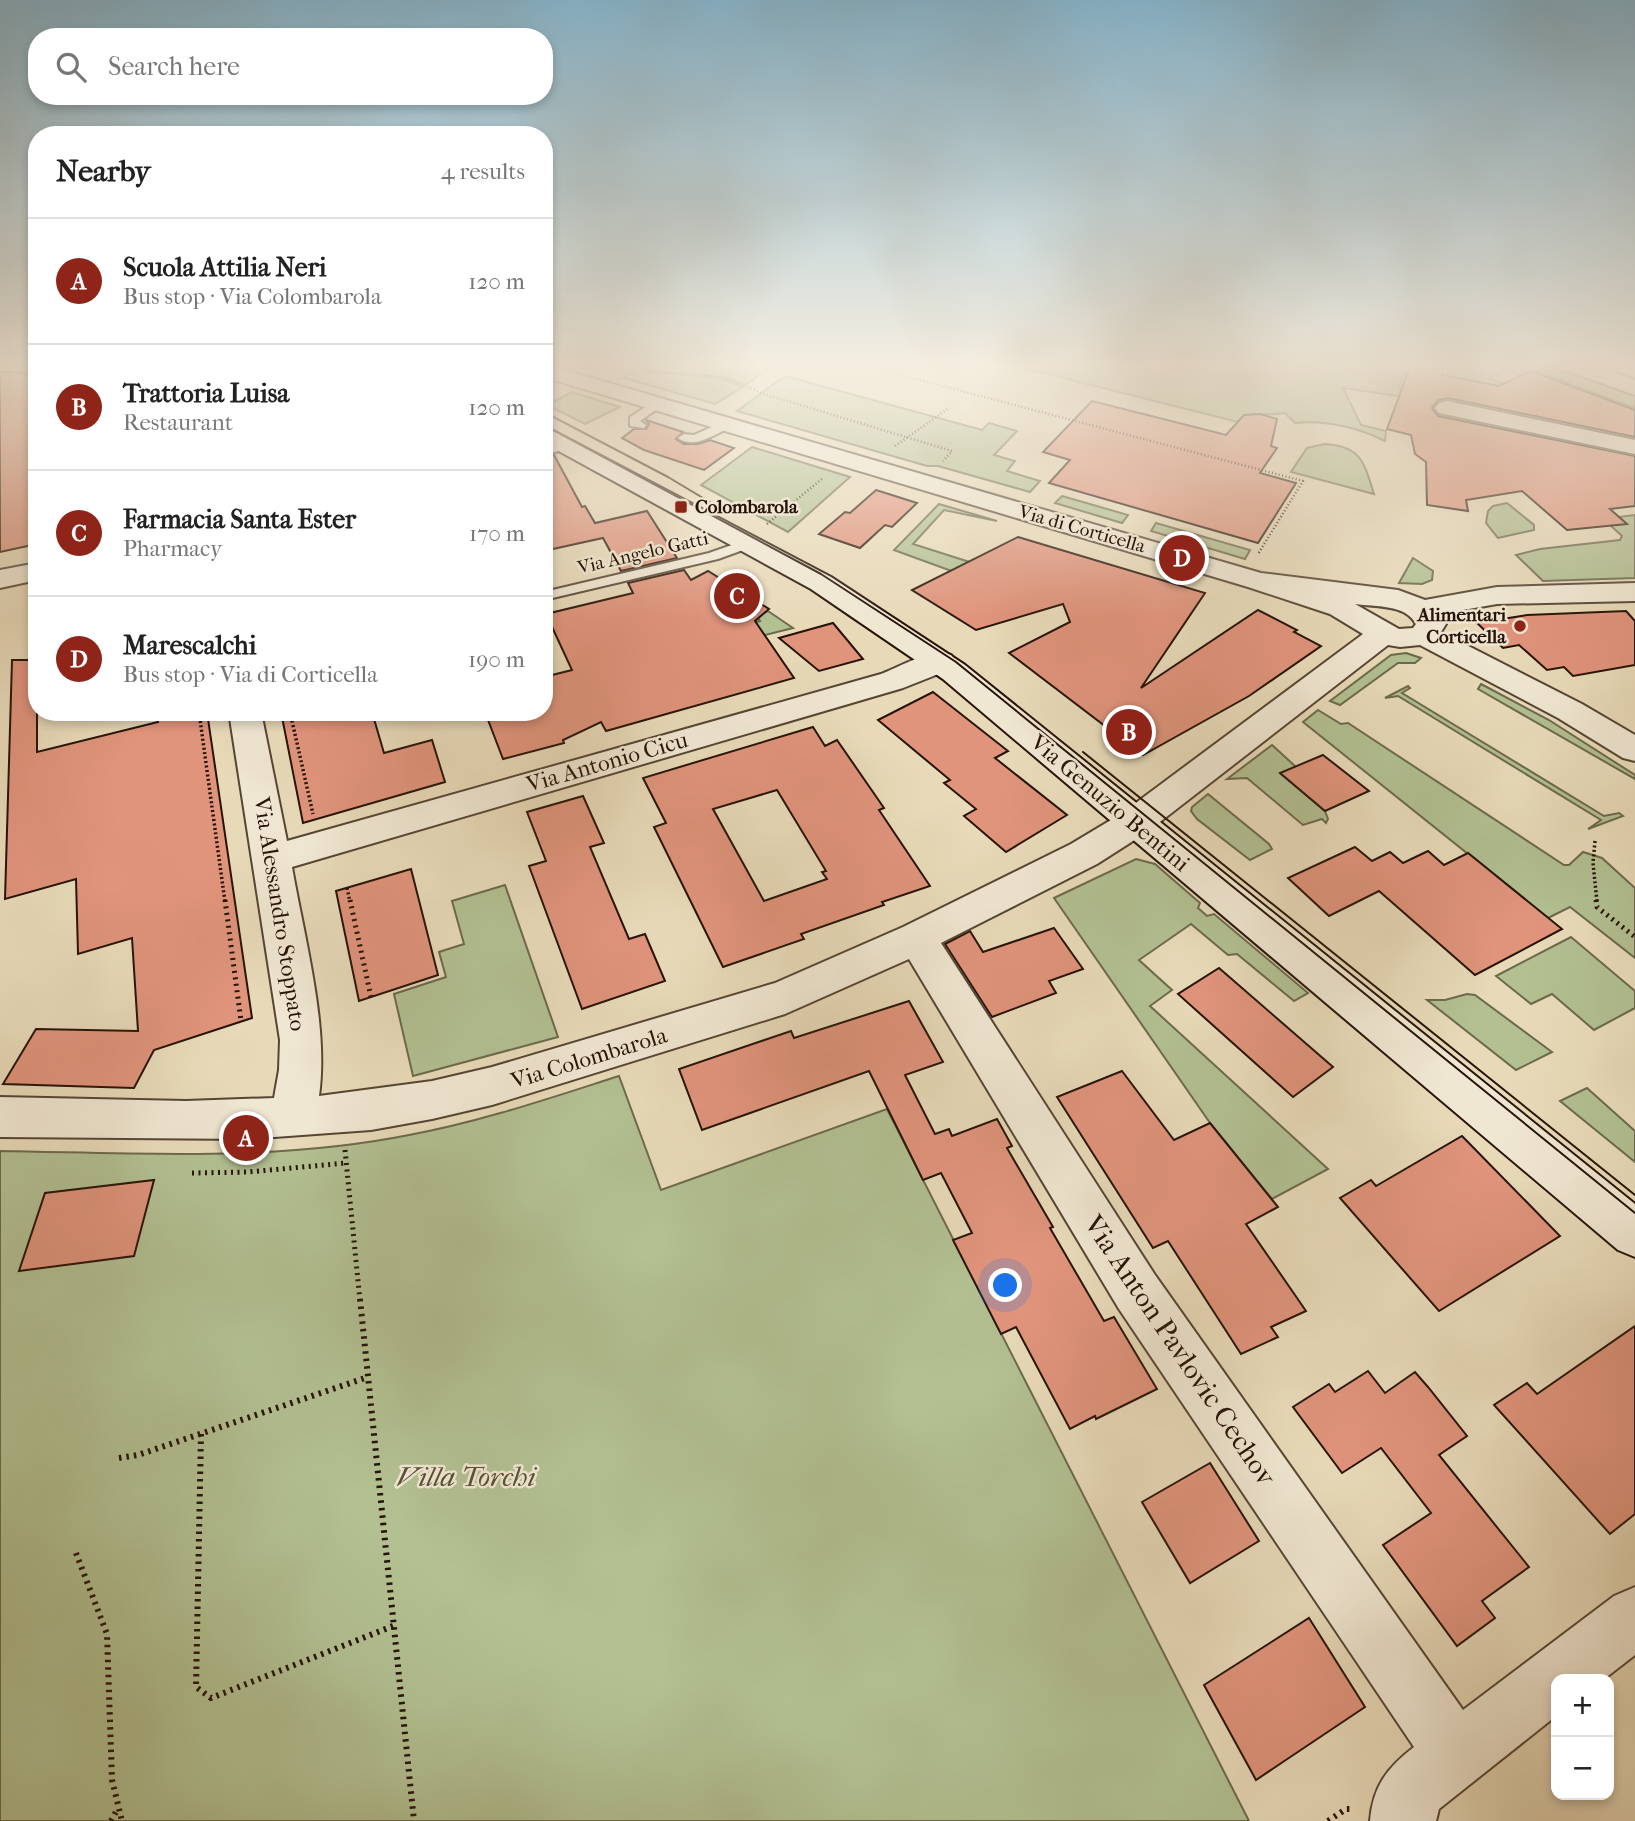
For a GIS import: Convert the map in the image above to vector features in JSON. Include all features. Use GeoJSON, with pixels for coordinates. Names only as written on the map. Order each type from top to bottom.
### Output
{"type":"FeatureCollection","features":[{"type":"Feature","properties":{"kind":"street","name":"Via Genuzio Bentini"},"geometry":{"type":"LineString","coordinates":[[566,449],[758,534],[838,593],[940,662],[1635,1234]]}},
{"type":"Feature","properties":{"kind":"street","name":"Via di Corticella"},"geometry":{"type":"LineString","coordinates":[[816,449],[1255,572],[1343,609],[1373,617],[1405,638],[1424,622],[1635,750]]}},
{"type":"Feature","properties":{"kind":"street"},"geometry":{"type":"LineString","coordinates":[[0,579],[28,573]]}},
{"type":"Feature","properties":{"kind":"street"},"geometry":{"type":"LineString","coordinates":[[1424,622],[1443,603],[1494,597],[1635,592]]}},
{"type":"Feature","properties":{"kind":"street","name":"Via Colombarola"},"geometry":{"type":"LineString","coordinates":[[0,1117],[199,1121],[386,1110],[444,1100],[506,1083],[785,997],[917,938],[1084,854],[1134,823],[1373,617]]}},
{"type":"Feature","properties":{"kind":"street","name":"Via Antonio Cicu"},"geometry":{"type":"LineString","coordinates":[[272,859],[892,681],[940,662]]}},
{"type":"Feature","properties":{"kind":"street","name":"Via Alessandro Stoppato"},"geometry":{"type":"LineString","coordinates":[[247,721],[272,859],[302,1054],[293,1117]]}},
{"type":"Feature","properties":{"kind":"street","name":"Via Anton Pavlovic Cechov"},"geometry":{"type":"LineString","coordinates":[[917,938],[1137,1292],[1456,1754]]}},
{"type":"Feature","properties":{"kind":"street"},"geometry":{"type":"LineString","coordinates":[[1403,1821],[1404,1801],[1416,1786],[1635,1617]]}},
{"type":"Feature","properties":{"kind":"lane","name":"Via Angelo Gatti"},"geometry":{"type":"LineString","coordinates":[[553,594],[713,556],[758,534]]}},
{"type":"Feature","properties":{"kind":"path"},"geometry":{"type":"LineString","coordinates":[[938,466],[952,451],[945,449]]}},
{"type":"Feature","properties":{"kind":"path"},"geometry":{"type":"LineString","coordinates":[[1181,449],[1303,481],[1255,572]]}},
{"type":"Feature","properties":{"kind":"path"},"geometry":{"type":"LineString","coordinates":[[758,534],[831,471]]}},
{"type":"Feature","properties":{"kind":"path"},"geometry":{"type":"LineString","coordinates":[[200,721],[241,1021]]}},
{"type":"Feature","properties":{"kind":"path"},"geometry":{"type":"LineString","coordinates":[[292,721],[314,820]]}},
{"type":"Feature","properties":{"kind":"path"},"geometry":{"type":"LineString","coordinates":[[1595,841],[1593,863],[1597,907],[1635,937]]}},
{"type":"Feature","properties":{"kind":"path"},"geometry":{"type":"LineString","coordinates":[[347,888],[371,997]]}},
{"type":"Feature","properties":{"kind":"path"},"geometry":{"type":"LineString","coordinates":[[344,1137],[414,1821]]}},
{"type":"Feature","properties":{"kind":"path"},"geometry":{"type":"LineString","coordinates":[[192,1173],[248,1172],[346,1163]]}},
{"type":"Feature","properties":{"kind":"path"},"geometry":{"type":"LineString","coordinates":[[119,1458],[138,1455],[368,1377]]}},
{"type":"Feature","properties":{"kind":"path"},"geometry":{"type":"LineString","coordinates":[[201,1434],[195,1687],[211,1698],[394,1626]]}},
{"type":"Feature","properties":{"kind":"path"},"geometry":{"type":"LineString","coordinates":[[76,1553],[107,1634],[110,1755],[121,1821]]}},
{"type":"Feature","properties":{"kind":"path"},"geometry":{"type":"LineString","coordinates":[[111,1821],[117,1809]]}},
{"type":"Feature","properties":{"kind":"green space"},"geometry":{"type":"Polygon","coordinates":[[[749,449],[758,449],[850,477],[788,532],[701,485],[749,449]]]}},
{"type":"Feature","properties":{"kind":"green space"},"geometry":{"type":"Polygon","coordinates":[[[868,449],[1000,449],[994,455],[1015,461],[1007,471],[1040,481],[1030,492],[938,466],[927,466],[868,449]]]}},
{"type":"Feature","properties":{"kind":"green space"},"geometry":{"type":"Polygon","coordinates":[[[1306,449],[1348,449],[1360,458],[1374,494],[1291,472],[1306,449]]]}},
{"type":"Feature","properties":{"kind":"green space"},"geometry":{"type":"Polygon","coordinates":[[[1062,496],[1128,515],[1122,523],[1055,503],[1062,496]]]}},
{"type":"Feature","properties":{"kind":"green space"},"geometry":{"type":"Polygon","coordinates":[[[1507,503],[1534,525],[1534,530],[1498,538],[1486,523],[1488,511],[1493,506],[1507,503]]]}},
{"type":"Feature","properties":{"kind":"green space"},"geometry":{"type":"Polygon","coordinates":[[[939,504],[997,521],[944,510],[913,544],[1020,578],[1009,592],[894,550],[939,504]]]}},
{"type":"Feature","properties":{"kind":"green space"},"geometry":{"type":"Polygon","coordinates":[[[1635,515],[1635,578],[1543,581],[1516,555],[1540,549],[1620,540],[1622,536],[1610,525],[1626,524],[1619,517],[1635,515]]]}},
{"type":"Feature","properties":{"kind":"green space"},"geometry":{"type":"Polygon","coordinates":[[[1156,523],[1250,550],[1245,559],[1151,531],[1156,523]]]}},
{"type":"Feature","properties":{"kind":"green space"},"geometry":{"type":"Polygon","coordinates":[[[1413,558],[1433,571],[1432,580],[1422,584],[1399,583],[1413,558]]]}},
{"type":"Feature","properties":{"kind":"green space"},"geometry":{"type":"Polygon","coordinates":[[[768,611],[793,628],[745,640],[737,627],[760,621],[757,616],[768,611]]]}},
{"type":"Feature","properties":{"kind":"green space"},"geometry":{"type":"Polygon","coordinates":[[[1406,653],[1421,658],[1415,663],[1398,663],[1340,705],[1330,701],[1391,655],[1406,653]]]}},
{"type":"Feature","properties":{"kind":"green space"},"geometry":{"type":"Polygon","coordinates":[[[1481,684],[1549,720],[1635,775],[1635,779],[1478,689],[1481,684]]]}},
{"type":"Feature","properties":{"kind":"green space"},"geometry":{"type":"Polygon","coordinates":[[[1408,686],[1410,688],[1402,693],[1604,816],[1619,813],[1623,816],[1588,829],[1601,820],[1398,696],[1385,698],[1408,686]]]}},
{"type":"Feature","properties":{"kind":"green space"},"geometry":{"type":"Polygon","coordinates":[[[1318,710],[1341,724],[1348,723],[1564,865],[1569,865],[1583,852],[1602,858],[1635,888],[1635,958],[1570,907],[1548,918],[1303,722],[1318,710]]]}},
{"type":"Feature","properties":{"kind":"green space"},"geometry":{"type":"Polygon","coordinates":[[[1272,745],[1296,767],[1281,774],[1325,811],[1328,819],[1326,823],[1322,819],[1303,825],[1247,778],[1227,779],[1272,745]]]}},
{"type":"Feature","properties":{"kind":"green space"},"geometry":{"type":"Polygon","coordinates":[[[1208,794],[1272,849],[1250,860],[1197,819],[1191,811],[1192,807],[1208,794]]]}},
{"type":"Feature","properties":{"kind":"green space"},"geometry":{"type":"Polygon","coordinates":[[[1136,859],[1155,864],[1200,903],[1198,908],[1207,916],[1214,914],[1308,993],[1294,1001],[1237,954],[1228,955],[1191,924],[1139,960],[1172,990],[1150,1006],[1328,1169],[1272,1199],[1210,1123],[1054,898],[1136,859]]]}},
{"type":"Feature","properties":{"kind":"green space"},"geometry":{"type":"Polygon","coordinates":[[[505,885],[558,1037],[413,1076],[394,994],[446,977],[439,952],[464,944],[452,901],[505,885]]]}},
{"type":"Feature","properties":{"kind":"green space"},"geometry":{"type":"Polygon","coordinates":[[[1571,937],[1635,991],[1635,1008],[1594,1030],[1552,994],[1531,1004],[1496,976],[1571,937]]]}},
{"type":"Feature","properties":{"kind":"green space"},"geometry":{"type":"Polygon","coordinates":[[[1467,994],[1475,995],[1552,1052],[1516,1070],[1427,1000],[1445,1000],[1467,994]]]}},
{"type":"Feature","properties":{"kind":"green space","name":"Villa Torchi"},"geometry":{"type":"Polygon","coordinates":[[[619,1076],[661,1190],[887,1109],[1249,1821],[0,1821],[0,1151],[205,1154],[358,1144],[462,1123],[619,1076]]]}},
{"type":"Feature","properties":{"kind":"green space"},"geometry":{"type":"Polygon","coordinates":[[[1587,1088],[1635,1131],[1635,1162],[1560,1101],[1587,1088]]]}},
{"type":"Feature","properties":{"kind":"building"},"geometry":{"type":"Polygon","coordinates":[[[0,449],[28,449],[28,546],[0,552],[0,449]]]}},
{"type":"Feature","properties":{"kind":"building"},"geometry":{"type":"Polygon","coordinates":[[[642,449],[733,449],[704,470],[642,449]]]}},
{"type":"Feature","properties":{"kind":"building"},"geometry":{"type":"Polygon","coordinates":[[[1046,449],[1276,449],[1260,473],[1296,483],[1258,543],[1049,483],[1070,460],[1043,452],[1046,449]]]}},
{"type":"Feature","properties":{"kind":"building"},"geometry":{"type":"Polygon","coordinates":[[[1414,449],[1600,449],[1635,456],[1635,506],[1610,509],[1627,524],[1567,530],[1522,491],[1466,500],[1468,511],[1427,505],[1426,462],[1415,454],[1414,449]]]}},
{"type":"Feature","properties":{"kind":"building"},"geometry":{"type":"Polygon","coordinates":[[[553,455],[582,507],[585,506],[595,523],[647,511],[677,558],[621,571],[603,538],[553,549],[553,455]]]}},
{"type":"Feature","properties":{"kind":"building"},"geometry":{"type":"Polygon","coordinates":[[[876,490],[917,503],[892,527],[885,525],[860,548],[819,534],[845,512],[850,513],[876,490]]]}},
{"type":"Feature","properties":{"kind":"building"},"geometry":{"type":"Polygon","coordinates":[[[1018,537],[1205,593],[1141,688],[1258,610],[1321,646],[1249,696],[1143,755],[1009,653],[1070,622],[1063,604],[976,630],[912,590],[1018,537]]]}},
{"type":"Feature","properties":{"kind":"building"},"geometry":{"type":"Polygon","coordinates":[[[684,570],[691,580],[708,571],[769,609],[755,621],[794,678],[606,731],[601,722],[563,740],[564,743],[503,759],[488,721],[553,721],[553,675],[572,670],[553,629],[553,612],[633,593],[628,583],[684,570]]]}},
{"type":"Feature","properties":{"kind":"building"},"geometry":{"type":"Polygon","coordinates":[[[1626,611],[1635,621],[1635,665],[1573,676],[1564,667],[1547,670],[1519,645],[1503,648],[1477,623],[1527,615],[1626,611]]]}},
{"type":"Feature","properties":{"kind":"building"},"geometry":{"type":"Polygon","coordinates":[[[833,623],[863,659],[819,671],[779,638],[833,623]]]}},
{"type":"Feature","properties":{"kind":"building"},"geometry":{"type":"Polygon","coordinates":[[[12,660],[28,660],[28,721],[37,721],[37,752],[158,721],[208,721],[252,1018],[154,1050],[134,1088],[3,1084],[36,1029],[138,1031],[132,938],[78,954],[76,879],[5,899],[12,660]]]}},
{"type":"Feature","properties":{"kind":"building"},"geometry":{"type":"Polygon","coordinates":[[[933,692],[1008,751],[995,758],[1067,815],[1006,852],[964,816],[976,809],[944,783],[950,780],[878,720],[933,692]]]}},
{"type":"Feature","properties":{"kind":"building"},"geometry":{"type":"Polygon","coordinates":[[[283,721],[375,721],[384,753],[432,740],[445,782],[303,823],[283,721]]]}},
{"type":"Feature","properties":{"kind":"building"},"geometry":{"type":"Polygon","coordinates":[[[813,727],[825,746],[837,740],[884,808],[879,810],[930,886],[801,934],[804,939],[723,967],[654,827],[666,823],[643,778],[813,727]],[[777,790],[713,809],[764,901],[827,879],[822,872],[826,871],[777,790]]]}},
{"type":"Feature","properties":{"kind":"building"},"geometry":{"type":"Polygon","coordinates":[[[1323,755],[1369,791],[1325,811],[1280,773],[1323,755]]]}},
{"type":"Feature","properties":{"kind":"building"},"geometry":{"type":"Polygon","coordinates":[[[583,796],[604,843],[590,847],[629,939],[645,934],[665,981],[582,1009],[529,866],[546,861],[527,812],[583,796]]]}},
{"type":"Feature","properties":{"kind":"building"},"geometry":{"type":"Polygon","coordinates":[[[1355,847],[1372,861],[1390,852],[1403,863],[1428,851],[1444,865],[1468,853],[1562,929],[1475,975],[1379,891],[1329,916],[1288,878],[1355,847]]]}},
{"type":"Feature","properties":{"kind":"building"},"geometry":{"type":"Polygon","coordinates":[[[411,869],[438,975],[359,1001],[336,891],[411,869]]]}},
{"type":"Feature","properties":{"kind":"building"},"geometry":{"type":"Polygon","coordinates":[[[1054,928],[1083,969],[1049,981],[1056,993],[992,1017],[945,944],[970,931],[983,952],[1054,928]]]}},
{"type":"Feature","properties":{"kind":"building"},"geometry":{"type":"Polygon","coordinates":[[[1219,968],[1333,1067],[1293,1097],[1178,994],[1219,968]]]}},
{"type":"Feature","properties":{"kind":"building"},"geometry":{"type":"Polygon","coordinates":[[[909,1001],[943,1062],[905,1075],[935,1134],[949,1129],[952,1136],[997,1119],[1012,1146],[1007,1148],[1104,1321],[1114,1317],[1157,1389],[1070,1429],[1016,1327],[1001,1334],[953,1240],[972,1233],[941,1173],[923,1180],[869,1071],[702,1130],[679,1069],[791,1031],[794,1038],[909,1001]]]}},
{"type":"Feature","properties":{"kind":"building"},"geometry":{"type":"Polygon","coordinates":[[[1122,1071],[1174,1140],[1210,1123],[1278,1207],[1246,1224],[1306,1311],[1271,1327],[1278,1337],[1241,1354],[1168,1241],[1153,1248],[1057,1097],[1122,1071]]]}},
{"type":"Feature","properties":{"kind":"building"},"geometry":{"type":"Polygon","coordinates":[[[1462,1136],[1560,1236],[1439,1311],[1340,1198],[1371,1180],[1376,1186],[1462,1136]]]}},
{"type":"Feature","properties":{"kind":"building"},"geometry":{"type":"Polygon","coordinates":[[[154,1180],[134,1256],[19,1271],[45,1193],[154,1180]]]}},
{"type":"Feature","properties":{"kind":"building"},"geometry":{"type":"Polygon","coordinates":[[[1635,1326],[1635,1514],[1610,1534],[1494,1405],[1527,1383],[1537,1394],[1635,1326]]]}},
{"type":"Feature","properties":{"kind":"building"},"geometry":{"type":"Polygon","coordinates":[[[1368,1371],[1385,1393],[1415,1372],[1428,1387],[1467,1436],[1439,1455],[1529,1567],[1482,1601],[1495,1618],[1457,1646],[1383,1545],[1431,1513],[1381,1448],[1342,1473],[1293,1407],[1329,1384],[1335,1392],[1368,1371]]]}},
{"type":"Feature","properties":{"kind":"building"},"geometry":{"type":"Polygon","coordinates":[[[1210,1463],[1259,1541],[1190,1583],[1142,1502],[1210,1463]]]}},
{"type":"Feature","properties":{"kind":"building"},"geometry":{"type":"Polygon","coordinates":[[[1309,1618],[1365,1707],[1256,1780],[1204,1685],[1309,1618]]]}},
{"type":"Feature","properties":{"kind":"tram line"},"geometry":{"type":"LineString","coordinates":[[589,449],[821,574],[956,662],[1635,1213]]}},
{"type":"Feature","properties":{"kind":"tram line"},"geometry":{"type":"LineString","coordinates":[[615,449],[718,507]]}},
{"type":"Feature","properties":{"kind":"tram line"},"geometry":{"type":"LineString","coordinates":[[1083,752],[1635,1195]]}},
{"type":"Feature","properties":{"kind":"place","name":"Colombarola"},"geometry":{"type":"Point","coordinates":[681,507]}},
{"type":"Feature","properties":{"kind":"place","name":"Marescalchi"},"geometry":{"type":"Point","coordinates":[1182,558]}},
{"type":"Feature","properties":{"kind":"place","name":"Farmacia Santa Ester"},"geometry":{"type":"Point","coordinates":[737,596]}},
{"type":"Feature","properties":{"kind":"place","name":"Alimentari Corticella"},"geometry":{"type":"Point","coordinates":[1520,626]}},
{"type":"Feature","properties":{"kind":"place","name":"Trattoria Luisa"},"geometry":{"type":"Point","coordinates":[1129,732]}},
{"type":"Feature","properties":{"kind":"place","name":"Scuola Attilia Neri"},"geometry":{"type":"Point","coordinates":[246,1138]}}]}
